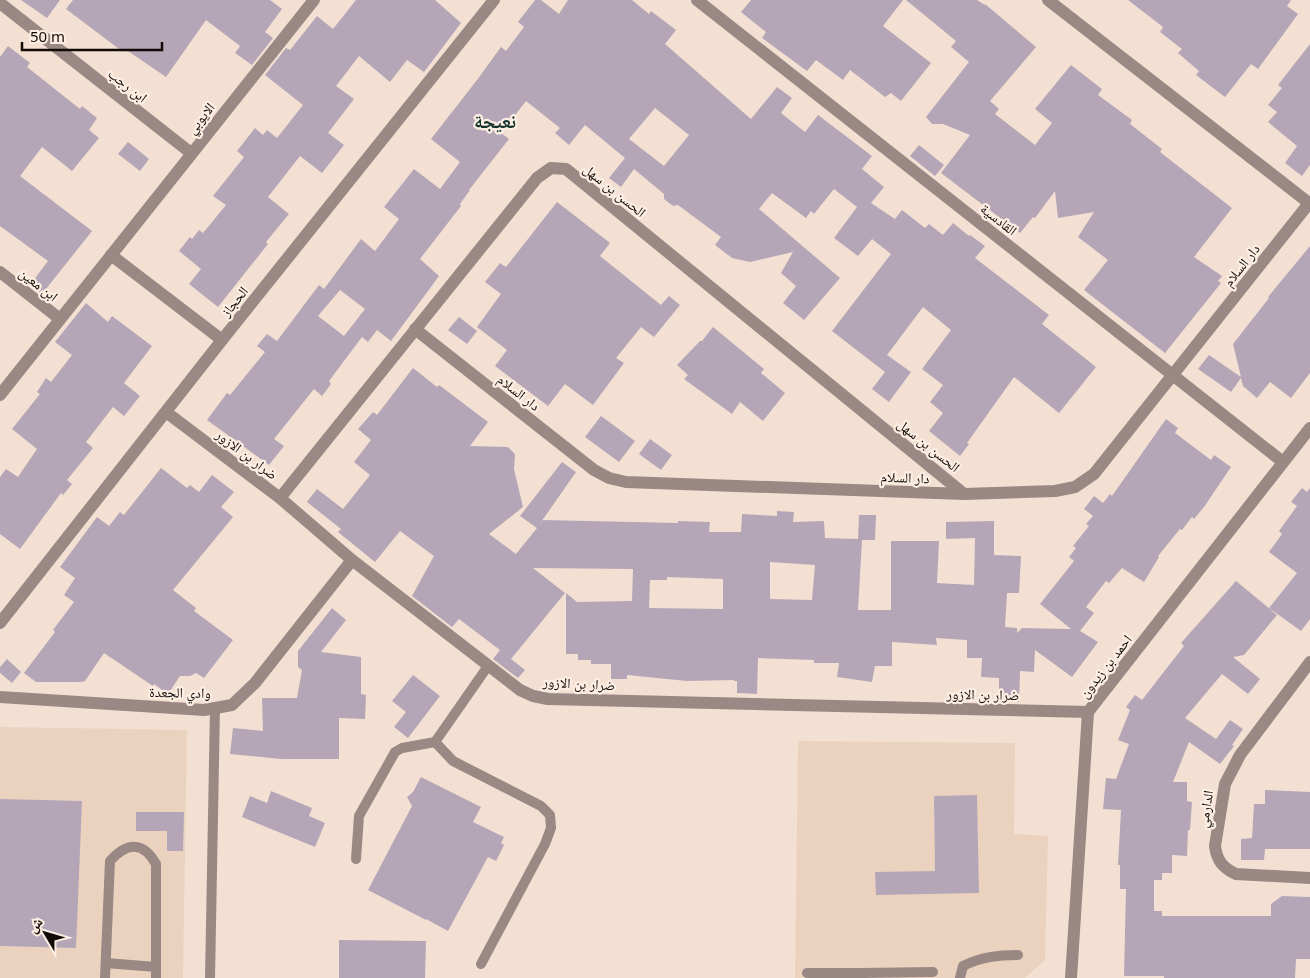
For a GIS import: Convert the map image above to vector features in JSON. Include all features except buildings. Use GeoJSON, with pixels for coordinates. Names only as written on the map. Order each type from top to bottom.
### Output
{"type":"FeatureCollection","features":[{"type":"Feature","properties":{"kind":"street","name":"الايوبي"},"geometry":{"type":"LineString","coordinates":[[0,395],[314,0]]}},
{"type":"Feature","properties":{"kind":"street","name":"الحجاز"},"geometry":{"type":"LineString","coordinates":[[0,624],[222,340],[494,0]]}},
{"type":"Feature","properties":{"kind":"street","name":"القادسية"},"geometry":{"type":"LineString","coordinates":[[697,0],[1283,462]]}},
{"type":"Feature","properties":{"kind":"street","name":"دار السلام"},"geometry":{"type":"LineString","coordinates":[[416,330],[594,470],[609,478],[626,482],[964,494],[1055,492],[1075,487],[1094,474],[1309,202],[1048,0]]}},
{"type":"Feature","properties":{"kind":"street","name":"ابن رجب"},"geometry":{"type":"LineString","coordinates":[[0,3],[191,153]]}},
{"type":"Feature","properties":{"kind":"street","name":"الحسن بن سهل"},"geometry":{"type":"LineString","coordinates":[[280,498],[537,178],[551,168],[566,169],[964,494]]}},
{"type":"Feature","properties":{"kind":"street"},"geometry":{"type":"LineString","coordinates":[[110,255],[222,340]]}},
{"type":"Feature","properties":{"kind":"street","name":"ابن معين"},"geometry":{"type":"LineString","coordinates":[[0,272],[60,319]]}},
{"type":"Feature","properties":{"kind":"street","name":"ضرار بن الازور"},"geometry":{"type":"LineString","coordinates":[[166,412],[280,498],[352,560],[488,666],[520,690],[533,696],[548,699],[1088,712]]}},
{"type":"Feature","properties":{"kind":"street","name":"احمد بن زيدون"},"geometry":{"type":"LineString","coordinates":[[1071,978],[1088,712],[1310,428]]}},
{"type":"Feature","properties":{"kind":"street","name":"وادي الجعدة"},"geometry":{"type":"LineString","coordinates":[[0,697],[204,710],[232,704],[255,683],[352,560]]}},
{"type":"Feature","properties":{"kind":"street","name":"الدارمي"},"geometry":{"type":"LineString","coordinates":[[1310,662],[1240,755],[1224,784],[1215,846],[1216,856],[1221,864],[1236,874],[1310,878]]}},
{"type":"Feature","properties":{"kind":"lane"},"geometry":{"type":"LineString","coordinates":[[356,859],[359,816],[395,752],[402,748],[435,742],[488,666]]}},
{"type":"Feature","properties":{"kind":"lane"},"geometry":{"type":"LineString","coordinates":[[210,978],[214,708]]}},
{"type":"Feature","properties":{"kind":"lane"},"geometry":{"type":"LineString","coordinates":[[435,742],[454,761],[541,806],[550,815],[550,828],[545,844],[481,964]]}},
{"type":"Feature","properties":{"kind":"lane"},"geometry":{"type":"LineString","coordinates":[[105,978],[110,861],[120,850],[132,846],[142,848],[150,854],[156,864],[156,978]]}},
{"type":"Feature","properties":{"kind":"lane"},"geometry":{"type":"LineString","coordinates":[[960,978],[963,966],[975,960],[994,955],[1018,955]]}},
{"type":"Feature","properties":{"kind":"lane"},"geometry":{"type":"LineString","coordinates":[[106,963],[156,967]]}},
{"type":"Feature","properties":{"kind":"lane"},"geometry":{"type":"LineString","coordinates":[[807,973],[862,975],[933,972]]}},
{"type":"Feature","properties":{"kind":"shaded area"},"geometry":{"type":"Polygon","coordinates":[[[0,727],[187,730],[183,978],[0,978],[0,727]]]}},
{"type":"Feature","properties":{"kind":"shaded area"},"geometry":{"type":"Polygon","coordinates":[[[798,741],[1015,743],[1014,834],[1048,836],[1045,960],[1025,978],[795,978],[798,741]]]}},
{"type":"Feature","properties":{"kind":"district","name":"نعيجة"},"geometry":{"type":"Point","coordinates":[495,121]}}]}
